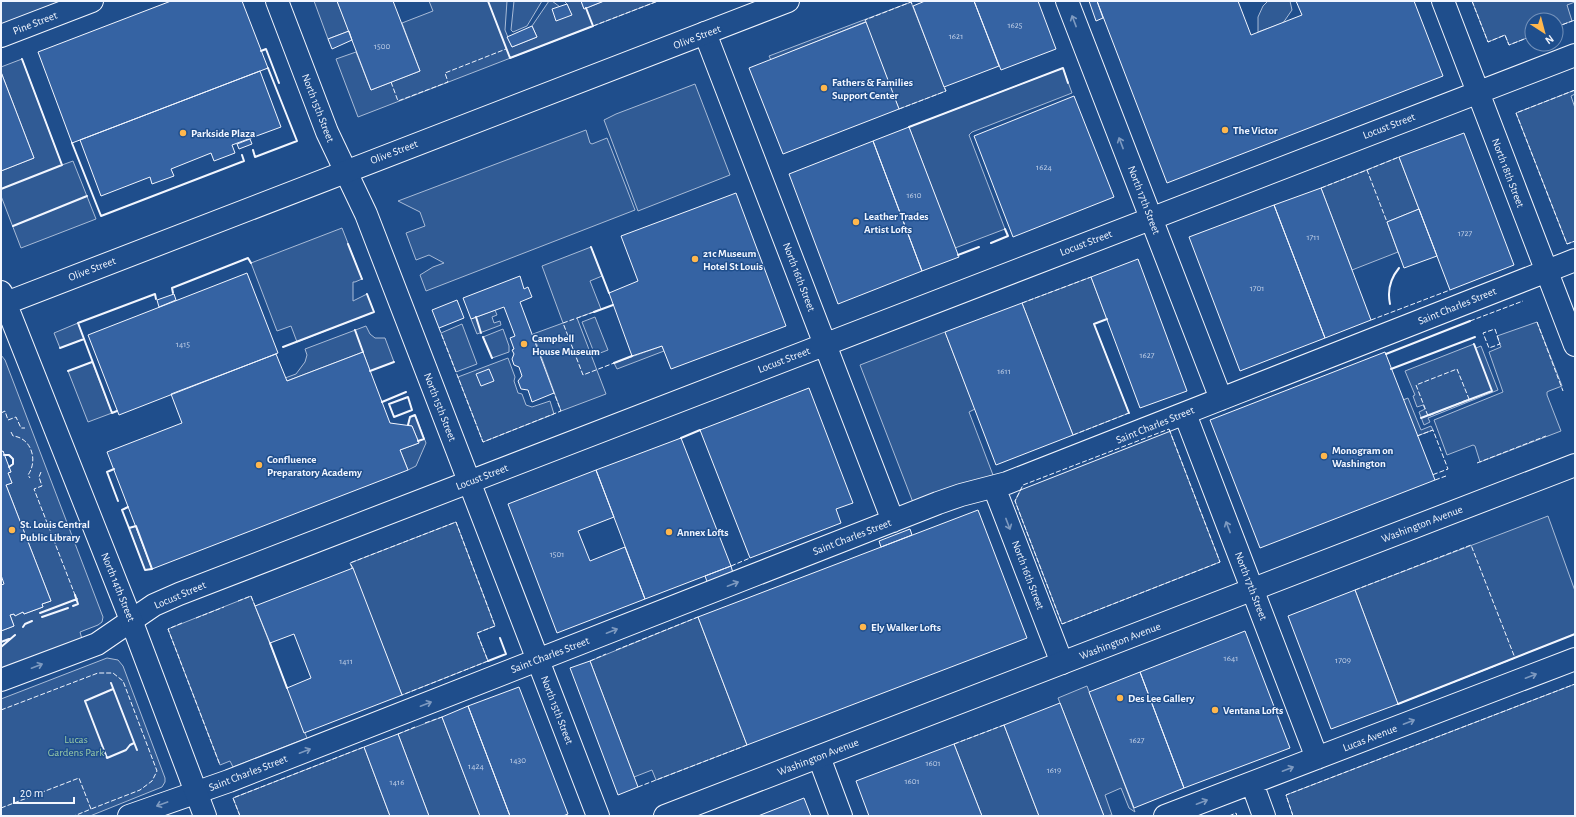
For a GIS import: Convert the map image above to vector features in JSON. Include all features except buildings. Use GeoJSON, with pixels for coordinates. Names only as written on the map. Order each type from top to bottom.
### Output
{"type":"FeatureCollection","features":[{"type":"Feature","properties":{"kind":"street","name":"Pine Street"},"geometry":{"type":"LineString","coordinates":[[1,36],[92,1]]}},
{"type":"Feature","properties":{"kind":"street","name":"North 15th Street"},"geometry":{"type":"LineString","coordinates":[[277,1],[327,132],[366,214],[598,816]]}},
{"type":"Feature","properties":{"kind":"street","name":"Olive Street"},"geometry":{"type":"LineString","coordinates":[[2,300],[345,171],[788,1]]}},
{"type":"Feature","properties":{"kind":"street","name":"North 17th Street"},"geometry":{"type":"LineString","coordinates":[[1067,1],[1221,399]]}},
{"type":"Feature","properties":{"kind":"street","name":"North 18th Street"},"geometry":{"type":"LineString","coordinates":[[1443,1],[1575,345]]}},
{"type":"Feature","properties":{"kind":"street","name":"North 16th Street"},"geometry":{"type":"LineString","coordinates":[[705,34],[894,521]]}},
{"type":"Feature","properties":{"kind":"street","name":"Locust Street"},"geometry":{"type":"LineString","coordinates":[[1,680],[97,644],[154,605],[179,594],[1575,54]]}},
{"type":"Feature","properties":{"kind":"street","name":"Saint Charles Street"},"geometry":{"type":"LineString","coordinates":[[129,816],[229,781],[961,494],[994,487],[1184,414],[1575,260]]}},
{"type":"Feature","properties":{"kind":"street","name":"North 14th Street"},"geometry":{"type":"LineString","coordinates":[[2,300],[131,620],[205,816]]}},
{"type":"Feature","properties":{"kind":"street","name":"North 17th Street"},"geometry":{"type":"LineString","coordinates":[[1184,414],[1317,758]]}},
{"type":"Feature","properties":{"kind":"street","name":"Washington Avenue"},"geometry":{"type":"LineString","coordinates":[[665,816],[1575,465]]}},
{"type":"Feature","properties":{"kind":"street","name":"North 16th Street"},"geometry":{"type":"LineString","coordinates":[[994,487],[1062,663]]}},
{"type":"Feature","properties":{"kind":"street","name":"Lucas Avenue"},"geometry":{"type":"LineString","coordinates":[[1165,816],[1575,659]]}},
{"type":"Feature","properties":{"kind":"street"},"geometry":{"type":"LineString","coordinates":[[819,757],[841,816]]}},
{"type":"Feature","properties":{"kind":"street"},"geometry":{"type":"LineString","coordinates":[[1252,783],[1264,816]]}},
{"type":"Feature","properties":{"kind":"shaded area"},"geometry":{"type":"Polygon","coordinates":[[[1,1],[65,1],[1,26],[1,1]]]}},
{"type":"Feature","properties":{"kind":"shaded area"},"geometry":{"type":"Polygon","coordinates":[[[314,1],[337,1],[349,31],[328,39],[314,1]]]}},
{"type":"Feature","properties":{"kind":"shaded area"},"geometry":{"type":"Polygon","coordinates":[[[429,1],[507,1],[505,30],[512,47],[537,37],[532,26],[549,1],[552,1],[571,15],[567,4],[564,1],[581,1],[584,9],[604,1],[658,1],[358,117],[336,59],[356,52],[371,90],[420,71],[402,23],[433,11],[429,1]]]}},
{"type":"Feature","properties":{"kind":"shaded area"},"geometry":{"type":"Polygon","coordinates":[[[514,1],[542,1],[527,26],[513,32],[511,30],[514,1]]]}},
{"type":"Feature","properties":{"kind":"shaded area"},"geometry":{"type":"Polygon","coordinates":[[[1268,1],[1290,1],[1292,10],[1283,23],[1258,32],[1258,17],[1263,6],[1268,1]]]}},
{"type":"Feature","properties":{"kind":"shaded area"},"geometry":{"type":"Polygon","coordinates":[[[1472,1],[1575,1],[1567,5],[1572,21],[1564,24],[1564,12],[1524,12],[1524,39],[1509,45],[1505,35],[1488,42],[1472,1]]]}},
{"type":"Feature","properties":{"kind":"shaded area"},"geometry":{"type":"Polygon","coordinates":[[[911,2],[946,91],[899,109],[865,22],[771,60],[769,56],[911,2]]]}},
{"type":"Feature","properties":{"kind":"shaded area"},"geometry":{"type":"Polygon","coordinates":[[[22,59],[62,165],[73,161],[96,219],[21,248],[1,196],[1,171],[34,158],[1,72],[1,67],[22,59]]]}},
{"type":"Feature","properties":{"kind":"shaded area"},"geometry":{"type":"Polygon","coordinates":[[[1063,68],[1072,93],[972,132],[969,135],[1005,229],[955,248],[909,127],[1063,68]]]}},
{"type":"Feature","properties":{"kind":"shaded area"},"geometry":{"type":"Polygon","coordinates":[[[695,84],[730,175],[638,211],[604,120],[695,84]]]}},
{"type":"Feature","properties":{"kind":"shaded area"},"geometry":{"type":"Polygon","coordinates":[[[1575,90],[1575,94],[1571,96],[1575,108],[1575,241],[1567,244],[1516,113],[1575,90]]]}},
{"type":"Feature","properties":{"kind":"shaded area"},"geometry":{"type":"Polygon","coordinates":[[[586,130],[590,143],[592,144],[607,138],[635,210],[426,291],[420,275],[433,267],[444,263],[429,255],[416,260],[406,233],[425,226],[420,212],[398,201],[586,130]]]}},
{"type":"Feature","properties":{"kind":"shaded area"},"geometry":{"type":"Polygon","coordinates":[[[1399,157],[1419,209],[1387,222],[1398,252],[1352,270],[1321,188],[1399,157]]]}},
{"type":"Feature","properties":{"kind":"shaded area"},"geometry":{"type":"Polygon","coordinates":[[[342,228],[362,279],[353,282],[353,301],[367,294],[374,312],[297,342],[291,326],[277,331],[251,263],[342,228]]]}},
{"type":"Feature","properties":{"kind":"shaded area"},"geometry":{"type":"Polygon","coordinates":[[[591,247],[602,276],[590,281],[601,309],[577,318],[606,394],[561,411],[533,334],[563,323],[542,266],[591,247]]]}},
{"type":"Feature","properties":{"kind":"shaded area"},"geometry":{"type":"Polygon","coordinates":[[[1091,277],[1107,319],[1094,324],[1129,413],[1073,435],[1022,303],[1091,277]]]}},
{"type":"Feature","properties":{"kind":"shaded area"},"geometry":{"type":"Polygon","coordinates":[[[495,310],[497,315],[492,317],[494,323],[500,321],[501,325],[477,334],[471,319],[495,310]]]}},
{"type":"Feature","properties":{"kind":"shaded area"},"geometry":{"type":"Polygon","coordinates":[[[595,317],[608,350],[595,355],[582,322],[595,317]]]}},
{"type":"Feature","properties":{"kind":"shaded area"},"geometry":{"type":"Polygon","coordinates":[[[1537,322],[1562,386],[1547,392],[1561,431],[1480,462],[1475,446],[1473,445],[1447,455],[1434,420],[1503,392],[1489,352],[1501,347],[1497,336],[1537,322]]]}},
{"type":"Feature","properties":{"kind":"shaded area"},"geometry":{"type":"Polygon","coordinates":[[[78,323],[84,339],[60,348],[54,333],[78,323]]]}},
{"type":"Feature","properties":{"kind":"shaded area"},"geometry":{"type":"Polygon","coordinates":[[[462,324],[477,364],[456,372],[441,333],[462,324]]]}},
{"type":"Feature","properties":{"kind":"shaded area"},"geometry":{"type":"Polygon","coordinates":[[[366,326],[370,334],[375,338],[385,338],[394,362],[370,371],[363,352],[287,381],[285,378],[296,374],[305,362],[307,355],[305,349],[366,326]]]}},
{"type":"Feature","properties":{"kind":"shaded area"},"geometry":{"type":"Polygon","coordinates":[[[503,329],[509,346],[509,352],[492,358],[483,337],[503,329]]]}},
{"type":"Feature","properties":{"kind":"shaded area"},"geometry":{"type":"Polygon","coordinates":[[[945,332],[975,409],[969,412],[993,475],[914,505],[860,365],[945,332]]]}},
{"type":"Feature","properties":{"kind":"shaded area"},"geometry":{"type":"Polygon","coordinates":[[[1474,344],[1476,348],[1481,346],[1498,390],[1428,418],[1430,422],[1424,425],[1419,412],[1425,409],[1423,405],[1417,407],[1413,396],[1415,395],[1405,371],[1474,344]]]}},
{"type":"Feature","properties":{"kind":"shaded area"},"geometry":{"type":"Polygon","coordinates":[[[662,346],[664,351],[617,369],[614,363],[662,346]]]}},
{"type":"Feature","properties":{"kind":"shaded area"},"geometry":{"type":"Polygon","coordinates":[[[1,355],[5,360],[103,617],[102,622],[98,625],[80,632],[82,639],[1,670],[1,647],[11,639],[1,642],[1,631],[14,626],[10,615],[23,612],[24,614],[43,607],[42,604],[51,601],[6,485],[12,483],[8,473],[11,472],[9,467],[13,464],[13,461],[11,456],[4,455],[3,451],[1,452],[1,355]]]}},
{"type":"Feature","properties":{"kind":"shaded area"},"geometry":{"type":"Polygon","coordinates":[[[508,358],[515,377],[514,381],[518,393],[522,394],[526,405],[532,407],[550,401],[554,414],[483,442],[458,377],[508,358]]]}},
{"type":"Feature","properties":{"kind":"shaded area"},"geometry":{"type":"Polygon","coordinates":[[[92,362],[112,413],[88,422],[68,371],[92,362]]]}},
{"type":"Feature","properties":{"kind":"shaded area"},"geometry":{"type":"Polygon","coordinates":[[[1408,398],[1421,430],[1431,426],[1433,430],[1417,436],[1403,400],[1408,398]]]}},
{"type":"Feature","properties":{"kind":"shaded area"},"geometry":{"type":"Polygon","coordinates":[[[415,415],[426,443],[416,466],[408,470],[400,450],[419,443],[412,426],[408,425],[410,417],[415,415]]]}},
{"type":"Feature","properties":{"kind":"shaded area"},"geometry":{"type":"Polygon","coordinates":[[[1169,429],[1220,562],[1062,624],[1015,501],[1023,485],[1169,429]]]}},
{"type":"Feature","properties":{"kind":"shaded area"},"geometry":{"type":"Polygon","coordinates":[[[1548,516],[1575,591],[1575,634],[1398,704],[1355,590],[1548,516]]]}},
{"type":"Feature","properties":{"kind":"shaded area"},"geometry":{"type":"Polygon","coordinates":[[[456,522],[495,626],[477,633],[488,661],[402,695],[350,563],[456,522]]]}},
{"type":"Feature","properties":{"kind":"shaded area"},"geometry":{"type":"Polygon","coordinates":[[[136,526],[152,569],[145,570],[129,528],[136,526]]]}},
{"type":"Feature","properties":{"kind":"shaded area"},"geometry":{"type":"Polygon","coordinates":[[[251,596],[307,738],[233,767],[230,761],[220,765],[168,629],[251,596]]]}},
{"type":"Feature","properties":{"kind":"shaded area"},"geometry":{"type":"Polygon","coordinates":[[[698,617],[747,745],[656,780],[652,770],[634,777],[590,661],[698,617]]]}},
{"type":"Feature","properties":{"kind":"shaded area","name":"Lucas Gardens Park"},"geometry":{"type":"Polygon","coordinates":[[[107,658],[118,660],[123,666],[165,778],[165,782],[162,787],[90,816],[1,816],[1,699],[107,658]]]}},
{"type":"Feature","properties":{"kind":"shaded area"},"geometry":{"type":"Polygon","coordinates":[[[1575,684],[1575,816],[1293,816],[1286,795],[1575,684]]]}},
{"type":"Feature","properties":{"kind":"shaded area"},"geometry":{"type":"Polygon","coordinates":[[[1087,686],[1135,812],[1129,808],[1121,788],[1105,795],[1112,815],[1104,816],[1058,698],[1087,686]]]}},
{"type":"Feature","properties":{"kind":"shaded area"},"geometry":{"type":"Polygon","coordinates":[[[442,717],[480,816],[429,816],[398,734],[442,717]]]}},
{"type":"Feature","properties":{"kind":"shaded area"},"geometry":{"type":"Polygon","coordinates":[[[1004,725],[1039,816],[982,816],[954,744],[1004,725]]]}},
{"type":"Feature","properties":{"kind":"shaded area"},"geometry":{"type":"Polygon","coordinates":[[[364,747],[390,816],[240,816],[233,798],[364,747]]]}},
{"type":"Feature","properties":{"kind":"fence"},"geometry":{"type":"LineString","coordinates":[[593,26],[658,1]]}},
{"type":"Feature","properties":{"kind":"fence"},"geometry":{"type":"LineString","coordinates":[[1472,1],[1488,42],[1505,35],[1509,45],[1524,39]]}},
{"type":"Feature","properties":{"kind":"fence"},"geometry":{"type":"LineString","coordinates":[[866,22],[865,20],[911,2],[913,6]]}},
{"type":"Feature","properties":{"kind":"fence"},"geometry":{"type":"LineString","coordinates":[[1564,24],[1575,20]]}},
{"type":"Feature","properties":{"kind":"fence"},"geometry":{"type":"LineString","coordinates":[[391,82],[398,101],[448,82],[445,73],[506,49]]}},
{"type":"Feature","properties":{"kind":"fence"},"geometry":{"type":"LineString","coordinates":[[899,109],[946,91],[944,87]]}},
{"type":"Feature","properties":{"kind":"fence"},"geometry":{"type":"LineString","coordinates":[[1575,90],[1516,113],[1567,244],[1575,241]]}},
{"type":"Feature","properties":{"kind":"fence"},"geometry":{"type":"LineString","coordinates":[[1367,170],[1399,157]]}},
{"type":"Feature","properties":{"kind":"fence"},"geometry":{"type":"LineString","coordinates":[[1321,188],[1367,170],[1387,222]]}},
{"type":"Feature","properties":{"kind":"fence"},"geometry":{"type":"LineString","coordinates":[[1022,303],[1091,277]]}},
{"type":"Feature","properties":{"kind":"fence"},"geometry":{"type":"LineString","coordinates":[[1371,320],[1450,290]]}},
{"type":"Feature","properties":{"kind":"fence"},"geometry":{"type":"LineString","coordinates":[[1470,321],[1523,301]]}},
{"type":"Feature","properties":{"kind":"fence"},"geometry":{"type":"LineString","coordinates":[[594,312],[563,323],[583,375],[614,363]]}},
{"type":"Feature","properties":{"kind":"fence"},"geometry":{"type":"LineString","coordinates":[[1537,322],[1563,391]]}},
{"type":"Feature","properties":{"kind":"fence"},"geometry":{"type":"LineString","coordinates":[[439,328],[483,442],[561,411],[554,393]]}},
{"type":"Feature","properties":{"kind":"fence"},"geometry":{"type":"LineString","coordinates":[[1495,329],[1500,344],[1489,348],[1483,333],[1495,329]]}},
{"type":"Feature","properties":{"kind":"fence"},"geometry":{"type":"LineString","coordinates":[[1457,369],[1469,399],[1428,416],[1416,385],[1457,369]]}},
{"type":"Feature","properties":{"kind":"fence"},"geometry":{"type":"LineString","coordinates":[[1,413],[5,411],[8,420],[16,417],[21,428],[25,428]]}},
{"type":"Feature","properties":{"kind":"fence"},"geometry":{"type":"LineString","coordinates":[[1073,435],[1129,413]]}},
{"type":"Feature","properties":{"kind":"fence"},"geometry":{"type":"LineString","coordinates":[[1169,429],[1220,562],[1062,624],[1015,501],[1023,485],[1169,429]]}},
{"type":"Feature","properties":{"kind":"fence"},"geometry":{"type":"LineString","coordinates":[[1417,436],[1433,430],[1448,469],[1432,475]]}},
{"type":"Feature","properties":{"kind":"fence"},"geometry":{"type":"LineString","coordinates":[[11,432],[13,436],[25,441],[29,446],[33,457],[33,463],[28,475],[30,478]]}},
{"type":"Feature","properties":{"kind":"fence"},"geometry":{"type":"LineString","coordinates":[[1477,463],[1546,436]]}},
{"type":"Feature","properties":{"kind":"fence"},"geometry":{"type":"LineString","coordinates":[[41,472],[39,477],[42,486],[34,489],[75,595]]}},
{"type":"Feature","properties":{"kind":"fence"},"geometry":{"type":"LineString","coordinates":[[1435,480],[1446,476]]}},
{"type":"Feature","properties":{"kind":"fence"},"geometry":{"type":"LineString","coordinates":[[353,568],[350,563],[456,522],[495,626],[477,633],[488,661],[402,695]]}},
{"type":"Feature","properties":{"kind":"fence"},"geometry":{"type":"LineString","coordinates":[[1355,590],[1471,545],[1515,658],[1398,704]]}},
{"type":"Feature","properties":{"kind":"fence"},"geometry":{"type":"LineString","coordinates":[[731,566],[750,558]]}},
{"type":"Feature","properties":{"kind":"fence"},"geometry":{"type":"LineString","coordinates":[[238,601],[251,596],[255,606]]}},
{"type":"Feature","properties":{"kind":"fence"},"geometry":{"type":"LineString","coordinates":[[196,618],[224,607]]}},
{"type":"Feature","properties":{"kind":"fence"},"geometry":{"type":"LineString","coordinates":[[616,650],[698,617]]}},
{"type":"Feature","properties":{"kind":"fence"},"geometry":{"type":"LineString","coordinates":[[182,623],[168,629],[220,765]]}},
{"type":"Feature","properties":{"kind":"fence"},"geometry":{"type":"LineString","coordinates":[[590,661],[606,654]]}},
{"type":"Feature","properties":{"kind":"fence"},"geometry":{"type":"LineString","coordinates":[[1,710],[98,673],[113,673],[123,681],[157,771],[152,781],[140,790],[91,809]]}},
{"type":"Feature","properties":{"kind":"fence"},"geometry":{"type":"LineString","coordinates":[[1293,816],[1286,795],[1575,684]]}},
{"type":"Feature","properties":{"kind":"fence"},"geometry":{"type":"LineString","coordinates":[[425,723],[442,717]]}},
{"type":"Feature","properties":{"kind":"fence"},"geometry":{"type":"LineString","coordinates":[[954,744],[1004,725]]}},
{"type":"Feature","properties":{"kind":"fence"},"geometry":{"type":"LineString","coordinates":[[398,734],[415,727]]}},
{"type":"Feature","properties":{"kind":"fence"},"geometry":{"type":"LineString","coordinates":[[638,787],[747,745]]}},
{"type":"Feature","properties":{"kind":"fence"},"geometry":{"type":"LineString","coordinates":[[240,816],[233,798],[364,747]]}},
{"type":"Feature","properties":{"kind":"fence"},"geometry":{"type":"LineString","coordinates":[[1,808],[79,778],[91,809],[74,816]]}},
{"type":"Feature","properties":{"kind":"fence"},"geometry":{"type":"LineString","coordinates":[[1229,816],[1236,813],[1237,816]]}},
{"type":"Feature","properties":{"kind":"wall"},"geometry":{"type":"LineString","coordinates":[[488,1],[510,58],[593,26],[586,8]]}},
{"type":"Feature","properties":{"kind":"wall"},"geometry":{"type":"LineString","coordinates":[[261,51],[266,49],[279,83]]}},
{"type":"Feature","properties":{"kind":"wall"},"geometry":{"type":"LineString","coordinates":[[1,189],[62,165],[22,59]]}},
{"type":"Feature","properties":{"kind":"wall"},"geometry":{"type":"LineString","coordinates":[[253,150],[255,157],[297,141],[268,68]]}},
{"type":"Feature","properties":{"kind":"wall"},"geometry":{"type":"LineString","coordinates":[[909,127],[1063,68],[1068,83]]}},
{"type":"Feature","properties":{"kind":"wall"},"geometry":{"type":"LineString","coordinates":[[1575,97],[1575,103]]}},
{"type":"Feature","properties":{"kind":"wall"},"geometry":{"type":"LineString","coordinates":[[72,143],[101,216],[244,161],[242,155]]}},
{"type":"Feature","properties":{"kind":"wall"},"geometry":{"type":"LineString","coordinates":[[13,226],[87,196]]}},
{"type":"Feature","properties":{"kind":"wall"},"geometry":{"type":"LineString","coordinates":[[991,243],[1008,236],[1005,229]]}},
{"type":"Feature","properties":{"kind":"wall"},"geometry":{"type":"LineString","coordinates":[[348,244],[362,279]]}},
{"type":"Feature","properties":{"kind":"wall"},"geometry":{"type":"LineString","coordinates":[[591,247],[609,293]]}},
{"type":"Feature","properties":{"kind":"wall"},"geometry":{"type":"LineString","coordinates":[[958,255],[979,247]]}},
{"type":"Feature","properties":{"kind":"wall"},"geometry":{"type":"LineString","coordinates":[[173,293],[172,288],[248,258],[251,263]]}},
{"type":"Feature","properties":{"kind":"wall"},"geometry":{"type":"LineString","coordinates":[[1390,304],[1390,285],[1393,276],[1399,268]]}},
{"type":"Feature","properties":{"kind":"wall"},"geometry":{"type":"LineString","coordinates":[[117,411],[112,413],[78,323],[155,294],[156,299]]}},
{"type":"Feature","properties":{"kind":"wall"},"geometry":{"type":"LineString","coordinates":[[283,347],[374,312],[367,294]]}},
{"type":"Feature","properties":{"kind":"wall"},"geometry":{"type":"LineString","coordinates":[[594,312],[613,305]]}},
{"type":"Feature","properties":{"kind":"wall"},"geometry":{"type":"LineString","coordinates":[[476,317],[481,333]]}},
{"type":"Feature","properties":{"kind":"wall"},"geometry":{"type":"LineString","coordinates":[[1107,319],[1094,324],[1129,413]]}},
{"type":"Feature","properties":{"kind":"wall"},"geometry":{"type":"LineString","coordinates":[[1386,354],[1470,321]]}},
{"type":"Feature","properties":{"kind":"wall"},"geometry":{"type":"LineString","coordinates":[[355,330],[363,352]]}},
{"type":"Feature","properties":{"kind":"wall"},"geometry":{"type":"LineString","coordinates":[[483,337],[492,358]]}},
{"type":"Feature","properties":{"kind":"wall"},"geometry":{"type":"LineString","coordinates":[[1391,369],[1475,337]]}},
{"type":"Feature","properties":{"kind":"wall"},"geometry":{"type":"LineString","coordinates":[[60,348],[84,339]]}},
{"type":"Feature","properties":{"kind":"wall"},"geometry":{"type":"LineString","coordinates":[[1421,418],[1492,391],[1474,344]]}},
{"type":"Feature","properties":{"kind":"wall"},"geometry":{"type":"LineString","coordinates":[[614,363],[632,356]]}},
{"type":"Feature","properties":{"kind":"wall"},"geometry":{"type":"LineString","coordinates":[[68,371],[92,362]]}},
{"type":"Feature","properties":{"kind":"wall"},"geometry":{"type":"LineString","coordinates":[[370,371],[394,362]]}},
{"type":"Feature","properties":{"kind":"wall"},"geometry":{"type":"LineString","coordinates":[[382,402],[406,392]]}},
{"type":"Feature","properties":{"kind":"wall"},"geometry":{"type":"LineString","coordinates":[[408,397],[412,410],[394,417],[389,404],[408,397]]}},
{"type":"Feature","properties":{"kind":"wall"},"geometry":{"type":"LineString","coordinates":[[408,425],[410,417],[415,415],[424,439],[418,441]]}},
{"type":"Feature","properties":{"kind":"wall"},"geometry":{"type":"LineString","coordinates":[[681,438],[700,430]]}},
{"type":"Feature","properties":{"kind":"wall"},"geometry":{"type":"LineString","coordinates":[[4,455],[9,455],[13,459],[13,464],[9,467]]}},
{"type":"Feature","properties":{"kind":"wall"},"geometry":{"type":"LineString","coordinates":[[114,469],[107,472],[118,501]]}},
{"type":"Feature","properties":{"kind":"wall"},"geometry":{"type":"LineString","coordinates":[[128,507],[122,510],[129,528]]}},
{"type":"Feature","properties":{"kind":"wall"},"geometry":{"type":"LineString","coordinates":[[136,526],[152,569],[145,570],[129,528],[136,526]]}},
{"type":"Feature","properties":{"kind":"wall"},"geometry":{"type":"LineString","coordinates":[[73,606],[78,604],[75,595]]}},
{"type":"Feature","properties":{"kind":"wall"},"geometry":{"type":"LineString","coordinates":[[40,613],[77,599]]}},
{"type":"Feature","properties":{"kind":"wall"},"geometry":{"type":"LineString","coordinates":[[42,617],[68,608]]}},
{"type":"Feature","properties":{"kind":"wall"},"geometry":{"type":"LineString","coordinates":[[23,627],[25,624],[32,621]]}},
{"type":"Feature","properties":{"kind":"wall"},"geometry":{"type":"LineString","coordinates":[[1398,704],[1575,634]]}},
{"type":"Feature","properties":{"kind":"wall"},"geometry":{"type":"LineString","coordinates":[[1,647],[15,635]]}},
{"type":"Feature","properties":{"kind":"wall"},"geometry":{"type":"LineString","coordinates":[[488,661],[506,654],[500,638]]}},
{"type":"Feature","properties":{"kind":"wall"},"geometry":{"type":"LineString","coordinates":[[1,642],[9,639]]}},
{"type":"Feature","properties":{"kind":"wall"},"geometry":{"type":"LineString","coordinates":[[270,643],[287,688]]}},
{"type":"Feature","properties":{"kind":"wall"},"geometry":{"type":"LineString","coordinates":[[111,683],[137,750]]}},
{"type":"Feature","properties":{"kind":"wall"},"geometry":{"type":"LineString","coordinates":[[113,689],[85,701],[107,758],[126,750],[134,743]]}},
{"type":"Feature","properties":{"kind":"place","name":"Fathers & Families Support Center"},"geometry":{"type":"Point","coordinates":[824,88]}},
{"type":"Feature","properties":{"kind":"place","name":"The Victor"},"geometry":{"type":"Point","coordinates":[1225,130]}},
{"type":"Feature","properties":{"kind":"place","name":"Parkside Plaza"},"geometry":{"type":"Point","coordinates":[183,133]}},
{"type":"Feature","properties":{"kind":"place","name":"Leather Trades Artist Lofts"},"geometry":{"type":"Point","coordinates":[856,222]}},
{"type":"Feature","properties":{"kind":"place","name":"21c Museum Hotel St Louis"},"geometry":{"type":"Point","coordinates":[695,259]}},
{"type":"Feature","properties":{"kind":"place","name":"Campbell House Museum"},"geometry":{"type":"Point","coordinates":[524,344]}},
{"type":"Feature","properties":{"kind":"place","name":"Monogram on Washington"},"geometry":{"type":"Point","coordinates":[1324,456]}},
{"type":"Feature","properties":{"kind":"place","name":"Confluence Preparatory Academy"},"geometry":{"type":"Point","coordinates":[259,465]}},
{"type":"Feature","properties":{"kind":"place","name":"St. Louis Central Public Library"},"geometry":{"type":"Point","coordinates":[12,530]}},
{"type":"Feature","properties":{"kind":"place","name":"Annex Lofts"},"geometry":{"type":"Point","coordinates":[669,532]}},
{"type":"Feature","properties":{"kind":"place","name":"Ely Walker Lofts"},"geometry":{"type":"Point","coordinates":[863,627]}},
{"type":"Feature","properties":{"kind":"place","name":"Des Lee Gallery"},"geometry":{"type":"Point","coordinates":[1120,698]}},
{"type":"Feature","properties":{"kind":"place","name":"Ventana Lofts"},"geometry":{"type":"Point","coordinates":[1215,710]}}]}
